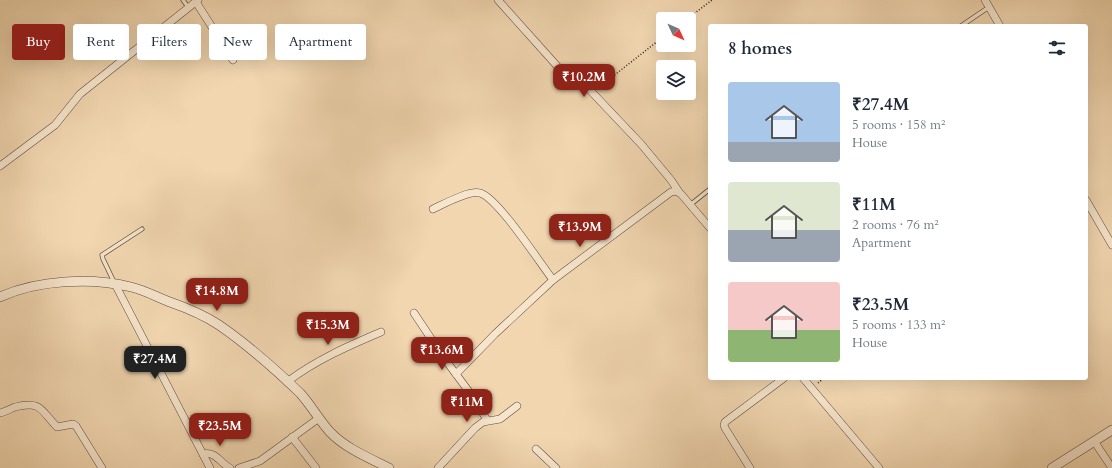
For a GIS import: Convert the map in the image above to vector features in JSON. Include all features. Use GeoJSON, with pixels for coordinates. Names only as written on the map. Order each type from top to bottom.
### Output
{"type":"FeatureCollection","features":[{"type":"Feature","properties":{"kind":"street"},"geometry":{"type":"LineString","coordinates":[[498,0],[558,67],[565,74],[581,82],[641,144],[708,226]]}},
{"type":"Feature","properties":{"kind":"street"},"geometry":{"type":"LineString","coordinates":[[985,0],[999,24]]}},
{"type":"Feature","properties":{"kind":"street"},"geometry":{"type":"LineString","coordinates":[[0,166],[55,124],[80,94],[197,1],[211,24]]}},
{"type":"Feature","properties":{"kind":"street"},"geometry":{"type":"LineString","coordinates":[[433,209],[468,194],[479,192],[485,195],[504,213],[553,280]]}},
{"type":"Feature","properties":{"kind":"street"},"geometry":{"type":"LineString","coordinates":[[456,374],[495,334],[553,280],[671,192],[679,192]]}},
{"type":"Feature","properties":{"kind":"street"},"geometry":{"type":"LineString","coordinates":[[1088,203],[1112,245]]}},
{"type":"Feature","properties":{"kind":"street"},"geometry":{"type":"LineString","coordinates":[[0,297],[12,291],[39,285],[64,282],[93,282],[131,287],[182,306],[218,324],[246,345],[301,395],[330,432],[345,444],[388,468]]}},
{"type":"Feature","properties":{"kind":"street"},"geometry":{"type":"LineString","coordinates":[[116,284],[210,468]]}},
{"type":"Feature","properties":{"kind":"street"},"geometry":{"type":"LineString","coordinates":[[414,313],[444,358],[476,401],[487,420]]}},
{"type":"Feature","properties":{"kind":"street"},"geometry":{"type":"LineString","coordinates":[[287,382],[317,362],[344,348],[381,332]]}},
{"type":"Feature","properties":{"kind":"street"},"geometry":{"type":"LineString","coordinates":[[750,468],[725,428],[725,422],[781,380]]}},
{"type":"Feature","properties":{"kind":"street"},"geometry":{"type":"LineString","coordinates":[[804,380],[879,468]]}},
{"type":"Feature","properties":{"kind":"street"},"geometry":{"type":"LineString","coordinates":[[0,413],[27,404],[36,405],[41,408],[57,427],[73,424],[76,426],[102,468]]}},
{"type":"Feature","properties":{"kind":"street"},"geometry":{"type":"LineString","coordinates":[[438,468],[475,428],[487,420],[500,419],[517,406]]}},
{"type":"Feature","properties":{"kind":"street"},"geometry":{"type":"LineString","coordinates":[[239,468],[260,461],[319,418]]}},
{"type":"Feature","properties":{"kind":"street"},"geometry":{"type":"LineString","coordinates":[[1052,468],[1112,430]]}},
{"type":"Feature","properties":{"kind":"street"},"geometry":{"type":"LineString","coordinates":[[292,437],[316,468]]}},
{"type":"Feature","properties":{"kind":"street"},"geometry":{"type":"LineString","coordinates":[[1094,441],[1112,468]]}},
{"type":"Feature","properties":{"kind":"street"},"geometry":{"type":"LineString","coordinates":[[536,449],[556,468]]}},
{"type":"Feature","properties":{"kind":"street"},"geometry":{"type":"LineString","coordinates":[[203,454],[213,454],[230,468]]}},
{"type":"Feature","properties":{"kind":"lane"},"geometry":{"type":"LineString","coordinates":[[183,0],[189,8]]}},
{"type":"Feature","properties":{"kind":"lane"},"geometry":{"type":"LineString","coordinates":[[964,24],[989,7]]}},
{"type":"Feature","properties":{"kind":"lane"},"geometry":{"type":"LineString","coordinates":[[690,205],[708,192]]}},
{"type":"Feature","properties":{"kind":"lane"},"geometry":{"type":"LineString","coordinates":[[116,284],[103,260],[102,255],[142,229]]}},
{"type":"Feature","properties":{"kind":"path"},"geometry":{"type":"LineString","coordinates":[[696,12],[712,0]]}},
{"type":"Feature","properties":{"kind":"path"},"geometry":{"type":"LineString","coordinates":[[592,93],[656,43]]}}]}
